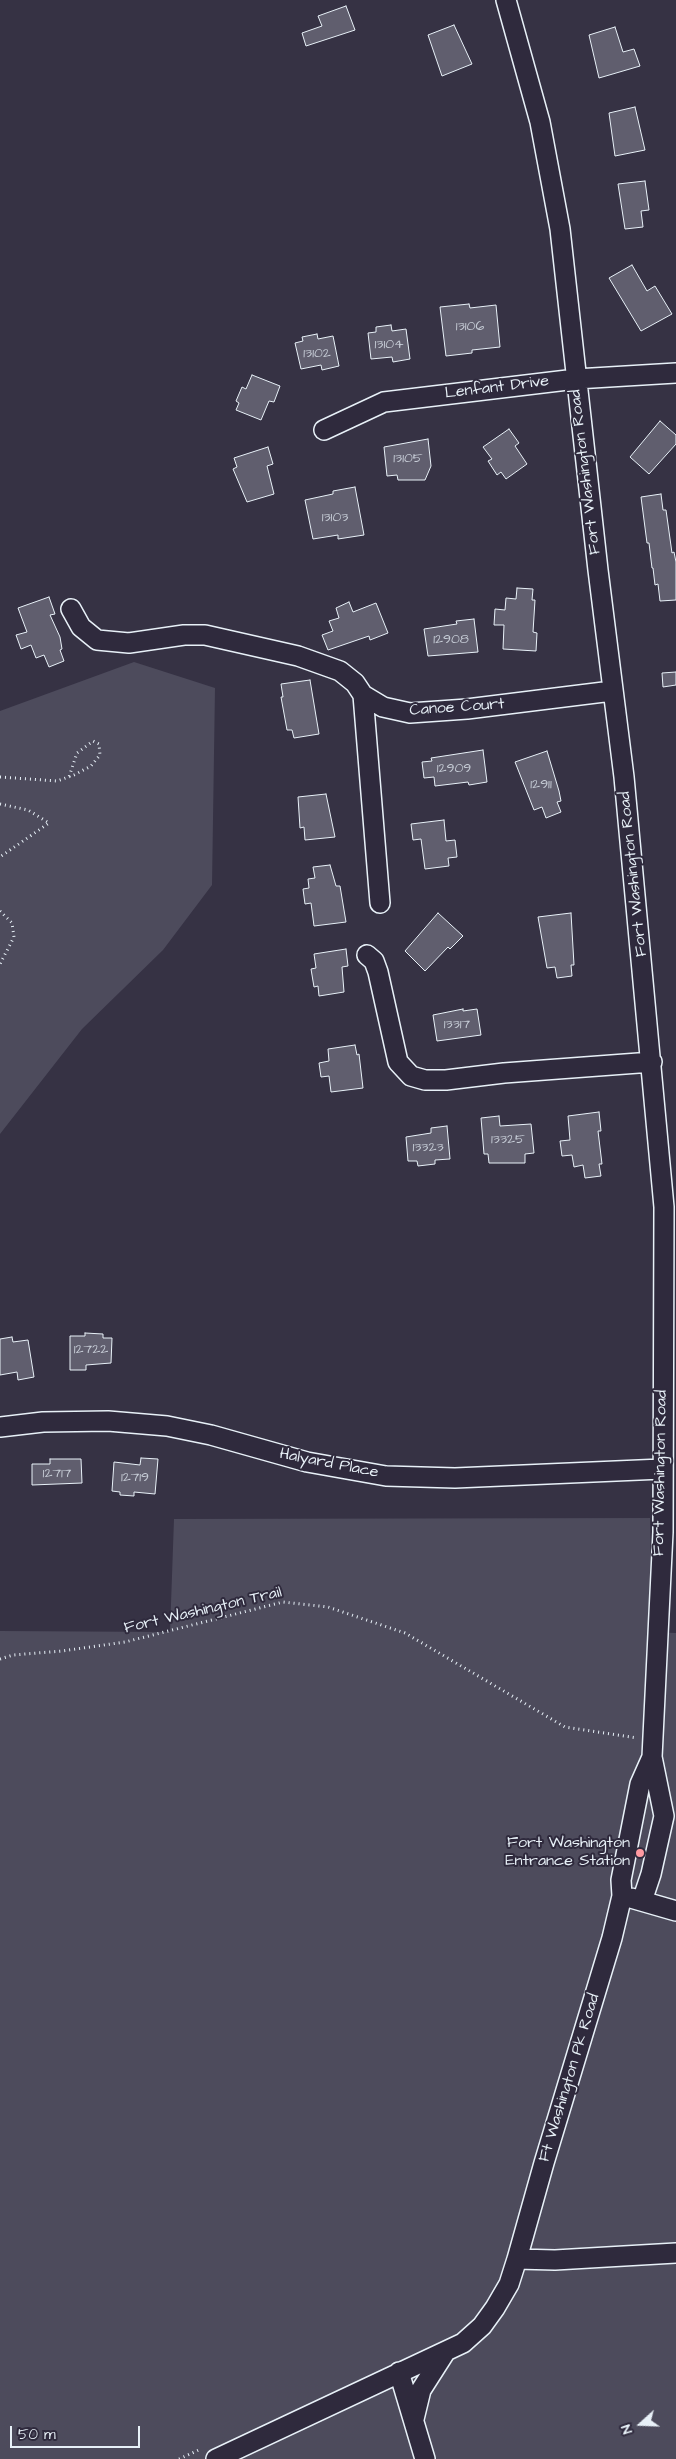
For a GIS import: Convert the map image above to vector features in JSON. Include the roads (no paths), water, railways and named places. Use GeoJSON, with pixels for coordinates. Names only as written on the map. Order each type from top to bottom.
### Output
{"type":"FeatureCollection","features":[{"type":"Feature","properties":{"kind":"street","name":"Fort Washington Road"},"geometry":{"type":"LineString","coordinates":[[506,0],[540,122],[560,229],[612,691],[624,777],[652,1062],[670,1207],[662,1469],[663,1532],[652,1749],[664,1816],[661,1834],[642,1901]]}},
{"type":"Feature","properties":{"kind":"street","name":"Lenfant Drive"},"geometry":{"type":"LineString","coordinates":[[324,430],[384,402],[576,379],[676,373]]}},
{"type":"Feature","properties":{"kind":"street","name":"Canoe Court"},"geometry":{"type":"LineString","coordinates":[[71,609],[81,627],[97,640],[129,643],[184,635],[205,635],[230,640],[298,656],[340,671],[355,683],[363,695],[383,707],[410,713],[467,709],[612,691]]}},
{"type":"Feature","properties":{"kind":"street"},"geometry":{"type":"LineString","coordinates":[[363,695],[380,904]]}},
{"type":"Feature","properties":{"kind":"street"},"geometry":{"type":"LineString","coordinates":[[367,955],[374,961],[378,972],[398,1062],[411,1076],[424,1080],[446,1080],[504,1073],[652,1062]]}},
{"type":"Feature","properties":{"kind":"street","name":"Halyard Place"},"geometry":{"type":"LineString","coordinates":[[0,1427],[43,1422],[108,1421],[167,1426],[212,1435],[307,1462],[386,1476],[455,1478],[662,1469]]}},
{"type":"Feature","properties":{"kind":"street","name":"Fort Washington Road"},"geometry":{"type":"LineString","coordinates":[[622,1896],[621,1880],[640,1784],[652,1749]]}},
{"type":"Feature","properties":{"kind":"street"},"geometry":{"type":"LineString","coordinates":[[632,1828],[661,1834]]}},
{"type":"Feature","properties":{"kind":"street"},"geometry":{"type":"LineString","coordinates":[[622,1896],[676,1910]]}},
{"type":"Feature","properties":{"kind":"street","name":"Ft Washington Pk Road"},"geometry":{"type":"LineString","coordinates":[[444,2354],[463,2343],[490,2316],[506,2289],[517,2259],[612,1938],[622,1896]]}},
{"type":"Feature","properties":{"kind":"street"},"geometry":{"type":"LineString","coordinates":[[517,2259],[555,2260],[676,2253]]}},
{"type":"Feature","properties":{"kind":"street"},"geometry":{"type":"LineString","coordinates":[[210,2453],[425,2359],[444,2354]]}},
{"type":"Feature","properties":{"kind":"street"},"geometry":{"type":"LineString","coordinates":[[414,2420],[421,2390],[444,2354]]}},
{"type":"Feature","properties":{"kind":"street"},"geometry":{"type":"LineString","coordinates":[[399,2372],[425,2459]]}},
{"type":"Feature","properties":{"kind":"place","name":"Fort Washington Entrance Station"},"geometry":{"type":"Point","coordinates":[640,1853]}}]}
